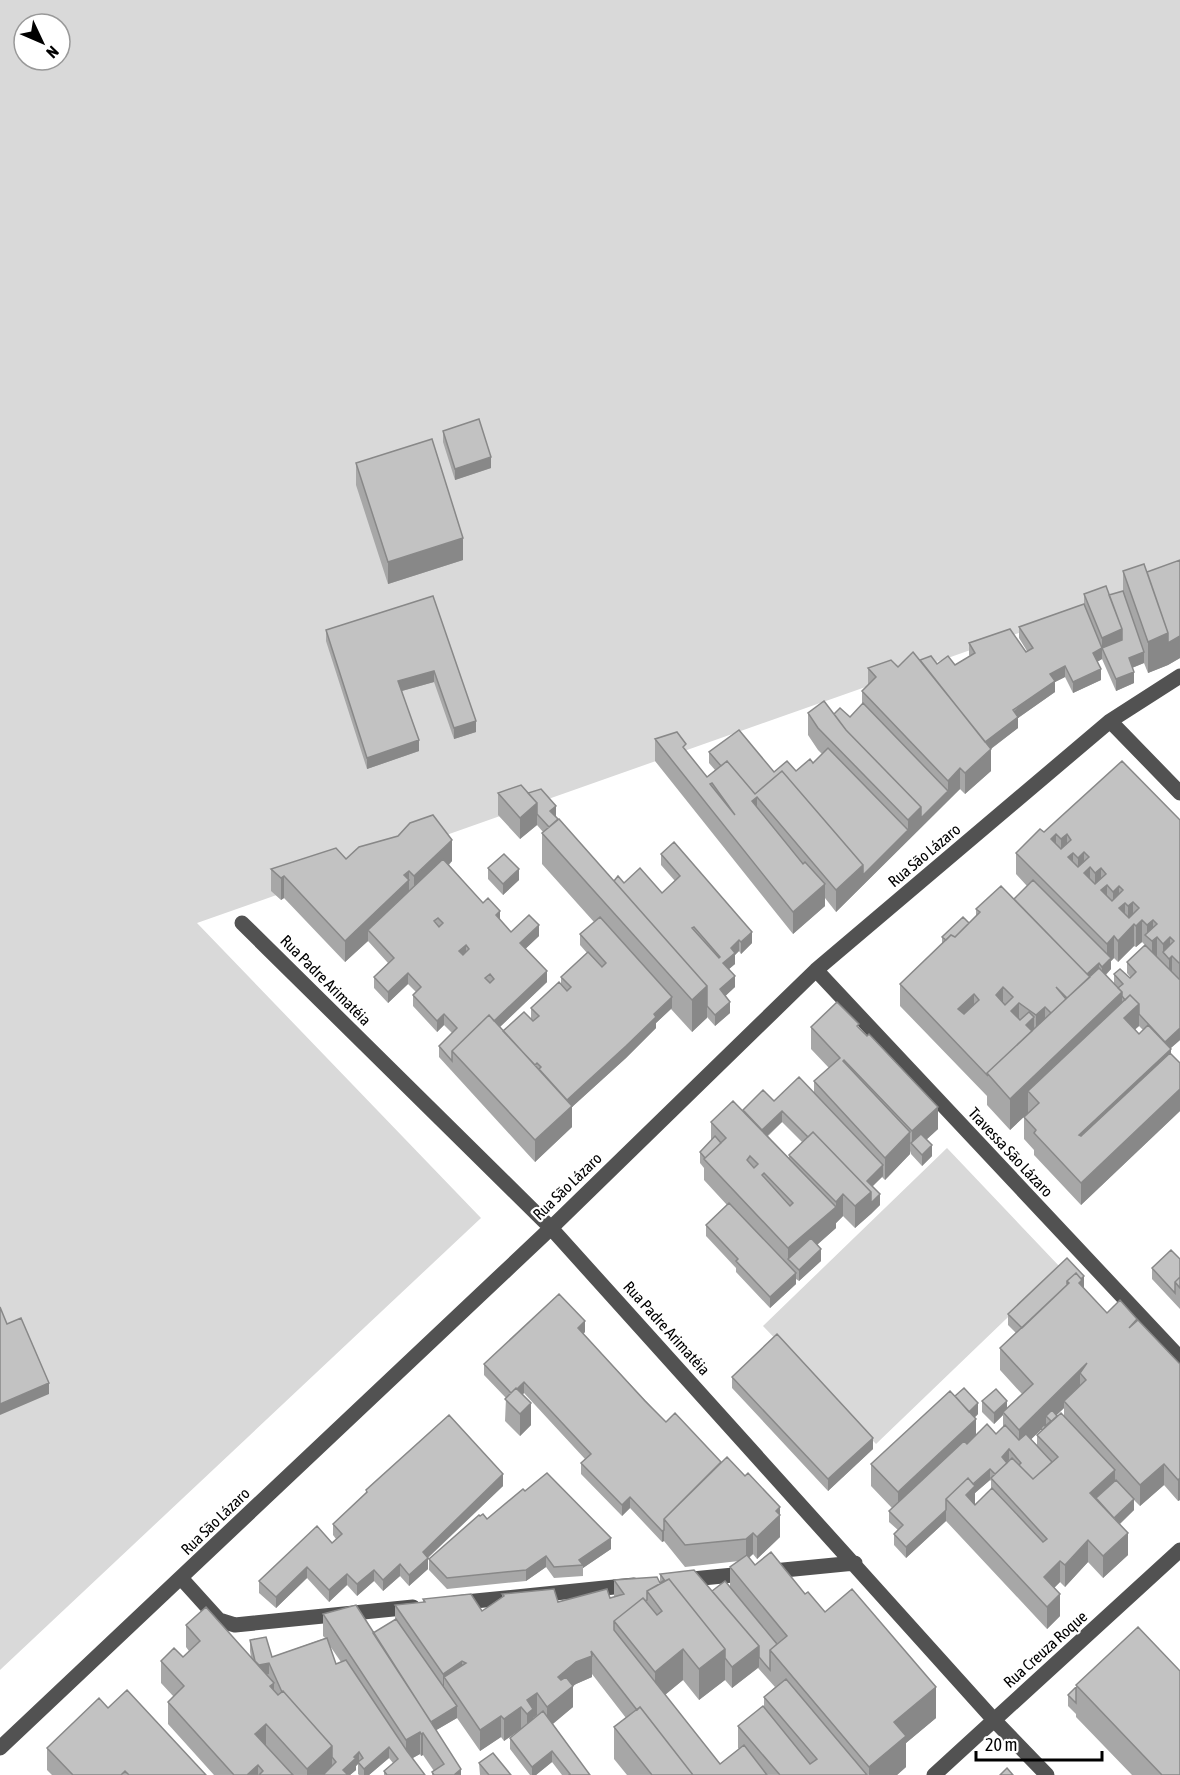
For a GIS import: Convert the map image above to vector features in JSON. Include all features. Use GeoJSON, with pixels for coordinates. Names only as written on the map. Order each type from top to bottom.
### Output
{"type":"FeatureCollection","features":[{"type":"Feature","properties":{"kind":"street","name":"Rua São Lázaro"},"geometry":{"type":"LineString","coordinates":[[0,1748],[551,1228],[816,970],[1110,721],[1180,676]]}},
{"type":"Feature","properties":{"kind":"street"},"geometry":{"type":"LineString","coordinates":[[1110,721],[1180,792]]}},
{"type":"Feature","properties":{"kind":"street","name":"Rua Padre Arimatéia"},"geometry":{"type":"LineString","coordinates":[[242,923],[551,1228],[994,1720],[1047,1775]]}},
{"type":"Feature","properties":{"kind":"street","name":"Travessa São Lázaro"},"geometry":{"type":"LineString","coordinates":[[816,970],[1180,1358]]}},
{"type":"Feature","properties":{"kind":"street","name":"Rua Creuza Roque"},"geometry":{"type":"LineString","coordinates":[[934,1775],[1180,1551]]}},
{"type":"Feature","properties":{"kind":"street"},"geometry":{"type":"LineString","coordinates":[[181,1578],[219,1620],[235,1625],[855,1563]]}},
{"type":"Feature","properties":{"kind":"shaded area"},"geometry":{"type":"Polygon","coordinates":[[[0,0],[1180,0],[1180,576],[197,923],[481,1218],[0,1670],[0,0]]]}},
{"type":"Feature","properties":{"kind":"shaded area"},"geometry":{"type":"Polygon","coordinates":[[[947,1148],[1060,1267],[876,1444],[763,1326],[947,1148]]]}},
{"type":"Feature","properties":{"kind":"building"},"geometry":{"type":"Polygon","coordinates":[[[479,419],[491,457],[455,469],[443,431],[479,419]]]}},
{"type":"Feature","properties":{"kind":"building"},"geometry":{"type":"Polygon","coordinates":[[[432,439],[463,538],[388,562],[356,463],[432,439]]]}},
{"type":"Feature","properties":{"kind":"building"},"geometry":{"type":"Polygon","coordinates":[[[1180,560],[1180,636],[1168,643],[1168,633],[1147,572],[1180,560]]]}},
{"type":"Feature","properties":{"kind":"building"},"geometry":{"type":"Polygon","coordinates":[[[1144,564],[1168,633],[1148,642],[1123,571],[1144,564]]]}},
{"type":"Feature","properties":{"kind":"building"},"geometry":{"type":"Polygon","coordinates":[[[1106,586],[1122,629],[1102,638],[1084,594],[1106,586]]]}},
{"type":"Feature","properties":{"kind":"building"},"geometry":{"type":"Polygon","coordinates":[[[1123,591],[1144,652],[1129,658],[1134,672],[1116,679],[1102,648],[1122,640],[1122,629],[1109,595],[1123,591]]]}},
{"type":"Feature","properties":{"kind":"building"},"geometry":{"type":"Polygon","coordinates":[[[433,596],[476,721],[454,728],[434,671],[398,681],[419,740],[367,758],[326,630],[433,596]]]}},
{"type":"Feature","properties":{"kind":"building"},"geometry":{"type":"Polygon","coordinates":[[[1084,604],[1102,648],[1093,653],[1101,669],[1073,682],[1065,666],[1050,674],[1055,681],[1013,710],[1018,717],[985,742],[920,660],[931,656],[937,664],[948,656],[955,665],[975,653],[969,643],[1010,629],[1026,652],[1033,648],[1019,627],[1084,604]]]}},
{"type":"Feature","properties":{"kind":"building"},"geometry":{"type":"Polygon","coordinates":[[[913,652],[991,749],[965,773],[960,768],[948,781],[862,691],[876,677],[868,668],[891,660],[898,667],[913,652]]]}},
{"type":"Feature","properties":{"kind":"building"},"geometry":{"type":"Polygon","coordinates":[[[824,701],[846,730],[921,807],[908,820],[818,728],[808,713],[824,701]]]}},
{"type":"Feature","properties":{"kind":"building"},"geometry":{"type":"Polygon","coordinates":[[[863,703],[948,791],[921,818],[921,807],[846,730],[834,714],[840,708],[850,717],[863,703]]]}},
{"type":"Feature","properties":{"kind":"building"},"geometry":{"type":"Polygon","coordinates":[[[739,730],[774,772],[787,761],[796,771],[810,759],[813,763],[828,748],[908,830],[863,875],[863,865],[782,771],[755,794],[727,761],[721,766],[709,752],[739,730]]]}},
{"type":"Feature","properties":{"kind":"building"},"geometry":{"type":"Polygon","coordinates":[[[677,732],[686,744],[683,747],[707,777],[727,761],[755,794],[782,771],[863,865],[836,890],[757,797],[752,801],[803,864],[805,862],[825,884],[793,912],[655,739],[677,732]],[[712,783],[710,784],[735,815],[712,783]]]}},
{"type":"Feature","properties":{"kind":"building"},"geometry":{"type":"Polygon","coordinates":[[[1122,761],[1180,820],[1180,963],[1172,956],[1169,959],[1163,952],[1174,941],[1170,937],[1163,944],[1157,937],[1152,941],[1145,935],[1157,924],[1153,920],[1147,925],[1142,920],[1136,926],[1134,924],[1118,941],[1114,936],[1107,944],[1016,853],[1040,829],[1044,832],[1122,761]],[[1056,834],[1051,839],[1061,849],[1071,840],[1067,834],[1061,839],[1056,834]],[[1084,852],[1078,858],[1073,853],[1068,857],[1078,867],[1089,857],[1084,852]],[[1090,867],[1084,873],[1095,884],[1106,874],[1101,868],[1095,873],[1090,867]],[[1107,885],[1101,890],[1112,901],[1123,890],[1119,886],[1113,892],[1107,885]],[[1133,902],[1128,906],[1125,903],[1119,908],[1129,918],[1139,908],[1133,902]]]}},
{"type":"Feature","properties":{"kind":"building"},"geometry":{"type":"Polygon","coordinates":[[[521,785],[537,803],[520,818],[498,793],[521,785]]]}},
{"type":"Feature","properties":{"kind":"building"},"geometry":{"type":"Polygon","coordinates":[[[541,789],[556,806],[550,811],[558,819],[549,827],[537,814],[537,803],[528,793],[541,789]]]}},
{"type":"Feature","properties":{"kind":"building"},"geometry":{"type":"Polygon","coordinates":[[[433,815],[452,840],[414,876],[409,871],[404,875],[409,880],[345,941],[284,876],[281,878],[271,869],[336,848],[346,859],[359,847],[398,836],[410,823],[433,815]]]}},
{"type":"Feature","properties":{"kind":"building"},"geometry":{"type":"Polygon","coordinates":[[[559,819],[707,986],[692,1000],[542,833],[559,819]]]}},
{"type":"Feature","properties":{"kind":"building"},"geometry":{"type":"Polygon","coordinates":[[[674,842],[752,932],[731,948],[735,953],[723,963],[735,976],[720,989],[730,1002],[715,1015],[707,1006],[707,986],[614,881],[618,876],[624,883],[640,868],[662,893],[680,876],[661,854],[674,842]],[[694,927],[692,928],[719,958],[694,927]]]}},
{"type":"Feature","properties":{"kind":"building"},"geometry":{"type":"Polygon","coordinates":[[[504,854],[519,869],[503,884],[488,868],[504,854]]]}},
{"type":"Feature","properties":{"kind":"building"},"geometry":{"type":"Polygon","coordinates":[[[443,859],[483,903],[488,898],[500,911],[496,915],[511,932],[529,915],[539,925],[520,943],[547,971],[494,1021],[489,1015],[452,1051],[452,1061],[439,1046],[457,1028],[444,1014],[437,1021],[413,995],[421,987],[408,973],[388,992],[374,977],[394,958],[368,930],[443,859]],[[438,918],[434,921],[439,927],[443,923],[438,918]],[[466,945],[459,951],[463,955],[469,949],[466,945]],[[490,974],[485,978],[490,983],[494,979],[490,974]]]}},
{"type":"Feature","properties":{"kind":"building"},"geometry":{"type":"Polygon","coordinates":[[[1033,880],[1111,958],[1102,967],[1099,963],[1087,974],[1014,899],[1033,880]]]}},
{"type":"Feature","properties":{"kind":"building"},"geometry":{"type":"Polygon","coordinates":[[[1001,886],[1090,977],[1067,998],[1056,987],[1066,999],[1051,1013],[1045,1007],[1036,1015],[1019,1003],[1011,1011],[1020,1020],[1029,1012],[1034,1017],[1026,1025],[1032,1031],[987,1075],[900,984],[951,935],[955,937],[980,912],[976,909],[1001,886]],[[1003,987],[996,995],[1005,1005],[1013,997],[1003,987]],[[974,994],[958,1009],[964,1014],[979,1000],[974,994]]]}},
{"type":"Feature","properties":{"kind":"building"},"geometry":{"type":"Polygon","coordinates":[[[600,917],[672,997],[654,1014],[656,1017],[567,1100],[539,1069],[541,1067],[537,1063],[535,1065],[503,1031],[524,1012],[533,1021],[539,1016],[531,1008],[559,982],[567,991],[571,987],[561,977],[588,952],[602,967],[606,963],[580,934],[600,917]]]}},
{"type":"Feature","properties":{"kind":"building"},"geometry":{"type":"Polygon","coordinates":[[[963,917],[969,923],[955,937],[951,935],[946,940],[942,937],[963,917]]]}},
{"type":"Feature","properties":{"kind":"building"},"geometry":{"type":"Polygon","coordinates":[[[1145,945],[1180,980],[1180,1028],[1165,1042],[1139,1014],[1139,1004],[1130,995],[1125,1000],[1122,996],[1118,988],[1123,984],[1114,974],[1120,969],[1130,978],[1136,972],[1127,962],[1145,945]]]}},
{"type":"Feature","properties":{"kind":"building"},"geometry":{"type":"Polygon","coordinates":[[[1099,968],[1122,992],[1010,1099],[987,1073],[1099,968]]]}},
{"type":"Feature","properties":{"kind":"building"},"geometry":{"type":"Polygon","coordinates":[[[1130,995],[1139,1004],[1124,1018],[1139,1034],[1148,1025],[1171,1049],[1079,1135],[1081,1136],[1170,1053],[1180,1063],[1180,1089],[1081,1183],[1034,1133],[1036,1130],[1024,1117],[1039,1103],[1028,1091],[1130,995]]]}},
{"type":"Feature","properties":{"kind":"building"},"geometry":{"type":"Polygon","coordinates":[[[837,1002],[859,1024],[857,1026],[867,1036],[869,1034],[938,1107],[912,1131],[844,1060],[910,1132],[885,1158],[814,1081],[840,1058],[811,1027],[837,1002]]]}},
{"type":"Feature","properties":{"kind":"building"},"geometry":{"type":"Polygon","coordinates":[[[489,1015],[572,1106],[535,1140],[452,1051],[489,1015]]]}},
{"type":"Feature","properties":{"kind":"building"},"geometry":{"type":"Polygon","coordinates":[[[799,1077],[883,1165],[867,1181],[880,1194],[871,1203],[871,1192],[813,1132],[808,1137],[782,1111],[762,1130],[743,1110],[763,1090],[774,1101],[799,1077]]]}},
{"type":"Feature","properties":{"kind":"building"},"geometry":{"type":"Polygon","coordinates":[[[733,1101],[836,1207],[788,1248],[704,1159],[726,1138],[711,1122],[733,1101]],[[750,1156],[747,1160],[754,1168],[758,1164],[750,1156]],[[764,1173],[762,1175],[790,1206],[793,1203],[764,1173]]]}},
{"type":"Feature","properties":{"kind":"building"},"geometry":{"type":"Polygon","coordinates":[[[813,1132],[871,1192],[855,1206],[843,1194],[836,1202],[789,1155],[813,1132]]]}},
{"type":"Feature","properties":{"kind":"building"},"geometry":{"type":"Polygon","coordinates":[[[921,1134],[932,1145],[922,1155],[911,1143],[921,1134]]]}},
{"type":"Feature","properties":{"kind":"building"},"geometry":{"type":"Polygon","coordinates":[[[715,1136],[721,1143],[705,1158],[700,1152],[715,1136]]]}},
{"type":"Feature","properties":{"kind":"building"},"geometry":{"type":"Polygon","coordinates":[[[729,1203],[796,1273],[770,1297],[706,1225],[729,1203]]]}},
{"type":"Feature","properties":{"kind":"building"},"geometry":{"type":"Polygon","coordinates":[[[811,1238],[821,1249],[799,1270],[788,1259],[811,1238]]]}},
{"type":"Feature","properties":{"kind":"building"},"geometry":{"type":"Polygon","coordinates":[[[1171,1250],[1180,1259],[1180,1277],[1175,1282],[1175,1293],[1152,1268],[1171,1250]]]}},
{"type":"Feature","properties":{"kind":"building"},"geometry":{"type":"Polygon","coordinates":[[[1067,1258],[1084,1276],[1081,1279],[1076,1273],[1067,1281],[1067,1285],[1022,1328],[1008,1314],[1067,1258]]]}},
{"type":"Feature","properties":{"kind":"building"},"geometry":{"type":"Polygon","coordinates":[[[1076,1273],[1082,1280],[1079,1283],[1107,1313],[1120,1300],[1137,1319],[1129,1328],[1138,1320],[1180,1364],[1180,1478],[1178,1480],[1164,1464],[1140,1485],[1064,1401],[1086,1380],[1080,1373],[1087,1363],[1019,1430],[1003,1412],[1033,1384],[1000,1348],[1069,1283],[1067,1281],[1076,1273]]]}},
{"type":"Feature","properties":{"kind":"building"},"geometry":{"type":"Polygon","coordinates":[[[1180,1277],[1180,1288],[1175,1282],[1180,1277]]]}},
{"type":"Feature","properties":{"kind":"building"},"geometry":{"type":"Polygon","coordinates":[[[559,1294],[585,1321],[578,1328],[645,1401],[666,1422],[675,1413],[721,1462],[664,1519],[664,1530],[662,1531],[630,1497],[622,1505],[581,1463],[591,1454],[524,1382],[511,1393],[484,1364],[559,1294]]]}},
{"type":"Feature","properties":{"kind":"building"},"geometry":{"type":"Polygon","coordinates":[[[0,1307],[7,1324],[21,1318],[49,1383],[0,1404],[0,1307]]]}},
{"type":"Feature","properties":{"kind":"building"},"geometry":{"type":"Polygon","coordinates":[[[777,1334],[873,1438],[828,1479],[732,1377],[777,1334]]]}},
{"type":"Feature","properties":{"kind":"building"},"geometry":{"type":"Polygon","coordinates":[[[516,1388],[531,1403],[520,1414],[505,1399],[516,1388]]]}},
{"type":"Feature","properties":{"kind":"building"},"geometry":{"type":"Polygon","coordinates":[[[964,1388],[978,1403],[969,1412],[955,1396],[964,1388]]]}},
{"type":"Feature","properties":{"kind":"building"},"geometry":{"type":"Polygon","coordinates":[[[996,1389],[1007,1401],[994,1413],[982,1401],[996,1389]]]}},
{"type":"Feature","properties":{"kind":"building"},"geometry":{"type":"Polygon","coordinates":[[[950,1391],[976,1419],[898,1492],[871,1464],[950,1391]]]}},
{"type":"Feature","properties":{"kind":"building"},"geometry":{"type":"Polygon","coordinates":[[[1052,1410],[1057,1416],[1042,1430],[1045,1424],[1045,1426],[1051,1421],[1046,1416],[1052,1410]]]}},
{"type":"Feature","properties":{"kind":"building"},"geometry":{"type":"Polygon","coordinates":[[[1061,1413],[1115,1470],[1090,1493],[1128,1533],[1103,1556],[1088,1540],[1065,1565],[1060,1561],[1044,1577],[1060,1594],[1047,1607],[946,1499],[968,1478],[975,1486],[966,1495],[975,1505],[992,1488],[1043,1542],[1047,1539],[991,1478],[1012,1458],[1033,1479],[1058,1457],[1037,1435],[1061,1413]]]}},
{"type":"Feature","properties":{"kind":"building"},"geometry":{"type":"Polygon","coordinates":[[[449,1415],[503,1474],[423,1552],[428,1558],[409,1575],[400,1564],[383,1580],[374,1570],[357,1584],[347,1574],[329,1590],[307,1567],[276,1597],[259,1581],[317,1526],[332,1543],[342,1534],[333,1524],[367,1492],[366,1490],[449,1415]]]}},
{"type":"Feature","properties":{"kind":"building"},"geometry":{"type":"Polygon","coordinates":[[[987,1424],[996,1434],[1005,1425],[1019,1440],[1026,1434],[1052,1462],[1033,1479],[1019,1465],[1021,1463],[1009,1449],[1002,1457],[1007,1463],[995,1474],[990,1469],[973,1484],[968,1478],[946,1499],[946,1510],[906,1547],[894,1534],[903,1525],[889,1511],[964,1441],[967,1444],[987,1424]]]}},
{"type":"Feature","properties":{"kind":"building"},"geometry":{"type":"Polygon","coordinates":[[[727,1457],[745,1476],[748,1473],[780,1507],[776,1511],[780,1515],[757,1537],[753,1533],[746,1539],[685,1545],[664,1519],[727,1457]]]}},
{"type":"Feature","properties":{"kind":"building"},"geometry":{"type":"Polygon","coordinates":[[[547,1473],[611,1538],[579,1560],[583,1565],[554,1567],[546,1556],[526,1570],[447,1578],[429,1559],[479,1515],[483,1514],[487,1519],[523,1489],[525,1491],[547,1473]]]}},
{"type":"Feature","properties":{"kind":"building"},"geometry":{"type":"Polygon","coordinates":[[[1116,1480],[1134,1499],[1114,1518],[1096,1498],[1116,1480]]]}},
{"type":"Feature","properties":{"kind":"building"},"geometry":{"type":"Polygon","coordinates":[[[771,1552],[805,1594],[808,1592],[825,1612],[852,1589],[936,1687],[894,1722],[906,1736],[869,1767],[770,1650],[787,1636],[730,1567],[747,1555],[755,1565],[771,1552]]]}},
{"type":"Feature","properties":{"kind":"building"},"geometry":{"type":"Polygon","coordinates":[[[694,1570],[759,1646],[732,1667],[725,1658],[725,1649],[669,1579],[665,1581],[660,1574],[694,1570]]]}},
{"type":"Feature","properties":{"kind":"building"},"geometry":{"type":"Polygon","coordinates":[[[657,1577],[660,1583],[663,1582],[647,1591],[646,1601],[643,1598],[614,1621],[614,1630],[720,1764],[744,1745],[767,1775],[693,1775],[640,1707],[637,1710],[591,1651],[592,1656],[576,1662],[558,1677],[561,1680],[566,1677],[573,1686],[547,1707],[537,1693],[527,1700],[533,1709],[527,1714],[521,1707],[504,1719],[501,1716],[480,1730],[444,1677],[466,1663],[462,1661],[443,1674],[395,1605],[425,1602],[423,1599],[471,1594],[482,1611],[504,1596],[502,1594],[554,1589],[558,1602],[607,1589],[610,1598],[624,1594],[614,1580],[657,1577]]]}},
{"type":"Feature","properties":{"kind":"building"},"geometry":{"type":"Polygon","coordinates":[[[669,1579],[725,1649],[699,1669],[683,1649],[655,1672],[614,1621],[643,1598],[657,1615],[662,1611],[647,1591],[669,1579]]]}},
{"type":"Feature","properties":{"kind":"building"},"geometry":{"type":"Polygon","coordinates":[[[725,1581],[777,1644],[770,1650],[770,1670],[759,1657],[759,1646],[712,1591],[725,1581]]]}},
{"type":"Feature","properties":{"kind":"building"},"geometry":{"type":"Polygon","coordinates":[[[356,1605],[461,1769],[454,1775],[434,1775],[432,1772],[444,1764],[423,1733],[420,1732],[406,1740],[323,1614],[356,1605]]]}},
{"type":"Feature","properties":{"kind":"building"},"geometry":{"type":"Polygon","coordinates":[[[206,1607],[274,1683],[270,1686],[278,1695],[283,1691],[332,1746],[307,1769],[266,1724],[255,1734],[293,1775],[259,1775],[263,1771],[258,1765],[247,1775],[234,1775],[168,1702],[184,1686],[161,1661],[174,1648],[183,1657],[200,1641],[186,1625],[206,1607]]]}},
{"type":"Feature","properties":{"kind":"building"},"geometry":{"type":"Polygon","coordinates":[[[396,1619],[457,1706],[431,1722],[373,1633],[396,1619]]]}},
{"type":"Feature","properties":{"kind":"building"},"geometry":{"type":"Polygon","coordinates":[[[1138,1627],[1180,1671],[1180,1775],[1162,1775],[1076,1685],[1138,1627]]]}},
{"type":"Feature","properties":{"kind":"building"},"geometry":{"type":"Polygon","coordinates":[[[266,1637],[272,1657],[327,1638],[336,1664],[346,1660],[425,1775],[387,1775],[384,1771],[398,1759],[389,1747],[364,1769],[358,1762],[363,1758],[359,1752],[343,1770],[348,1775],[323,1775],[336,1762],[332,1757],[332,1746],[282,1692],[269,1663],[259,1665],[255,1661],[250,1640],[266,1637]]]}},
{"type":"Feature","properties":{"kind":"building"},"geometry":{"type":"Polygon","coordinates":[[[786,1679],[867,1775],[780,1775],[738,1726],[763,1706],[810,1764],[817,1759],[764,1697],[786,1679]]]}},
{"type":"Feature","properties":{"kind":"building"},"geometry":{"type":"Polygon","coordinates":[[[1076,1687],[1076,1703],[1068,1695],[1076,1687]]]}},
{"type":"Feature","properties":{"kind":"building"},"geometry":{"type":"Polygon","coordinates":[[[127,1690],[206,1775],[129,1775],[125,1771],[121,1775],[73,1775],[47,1748],[99,1698],[108,1708],[127,1690]]]}},
{"type":"Feature","properties":{"kind":"building"},"geometry":{"type":"Polygon","coordinates":[[[640,1707],[693,1775],[652,1775],[614,1727],[640,1707]]]}},
{"type":"Feature","properties":{"kind":"building"},"geometry":{"type":"Polygon","coordinates":[[[543,1711],[590,1775],[569,1775],[552,1751],[532,1767],[510,1738],[543,1711]]]}},
{"type":"Feature","properties":{"kind":"building"},"geometry":{"type":"Polygon","coordinates":[[[493,1753],[511,1775],[489,1775],[479,1763],[493,1753]]]}},
{"type":"Feature","properties":{"kind":"building"},"geometry":{"type":"Polygon","coordinates":[[[1007,1768],[1013,1775],[1000,1775],[1007,1768]]]}}]}
